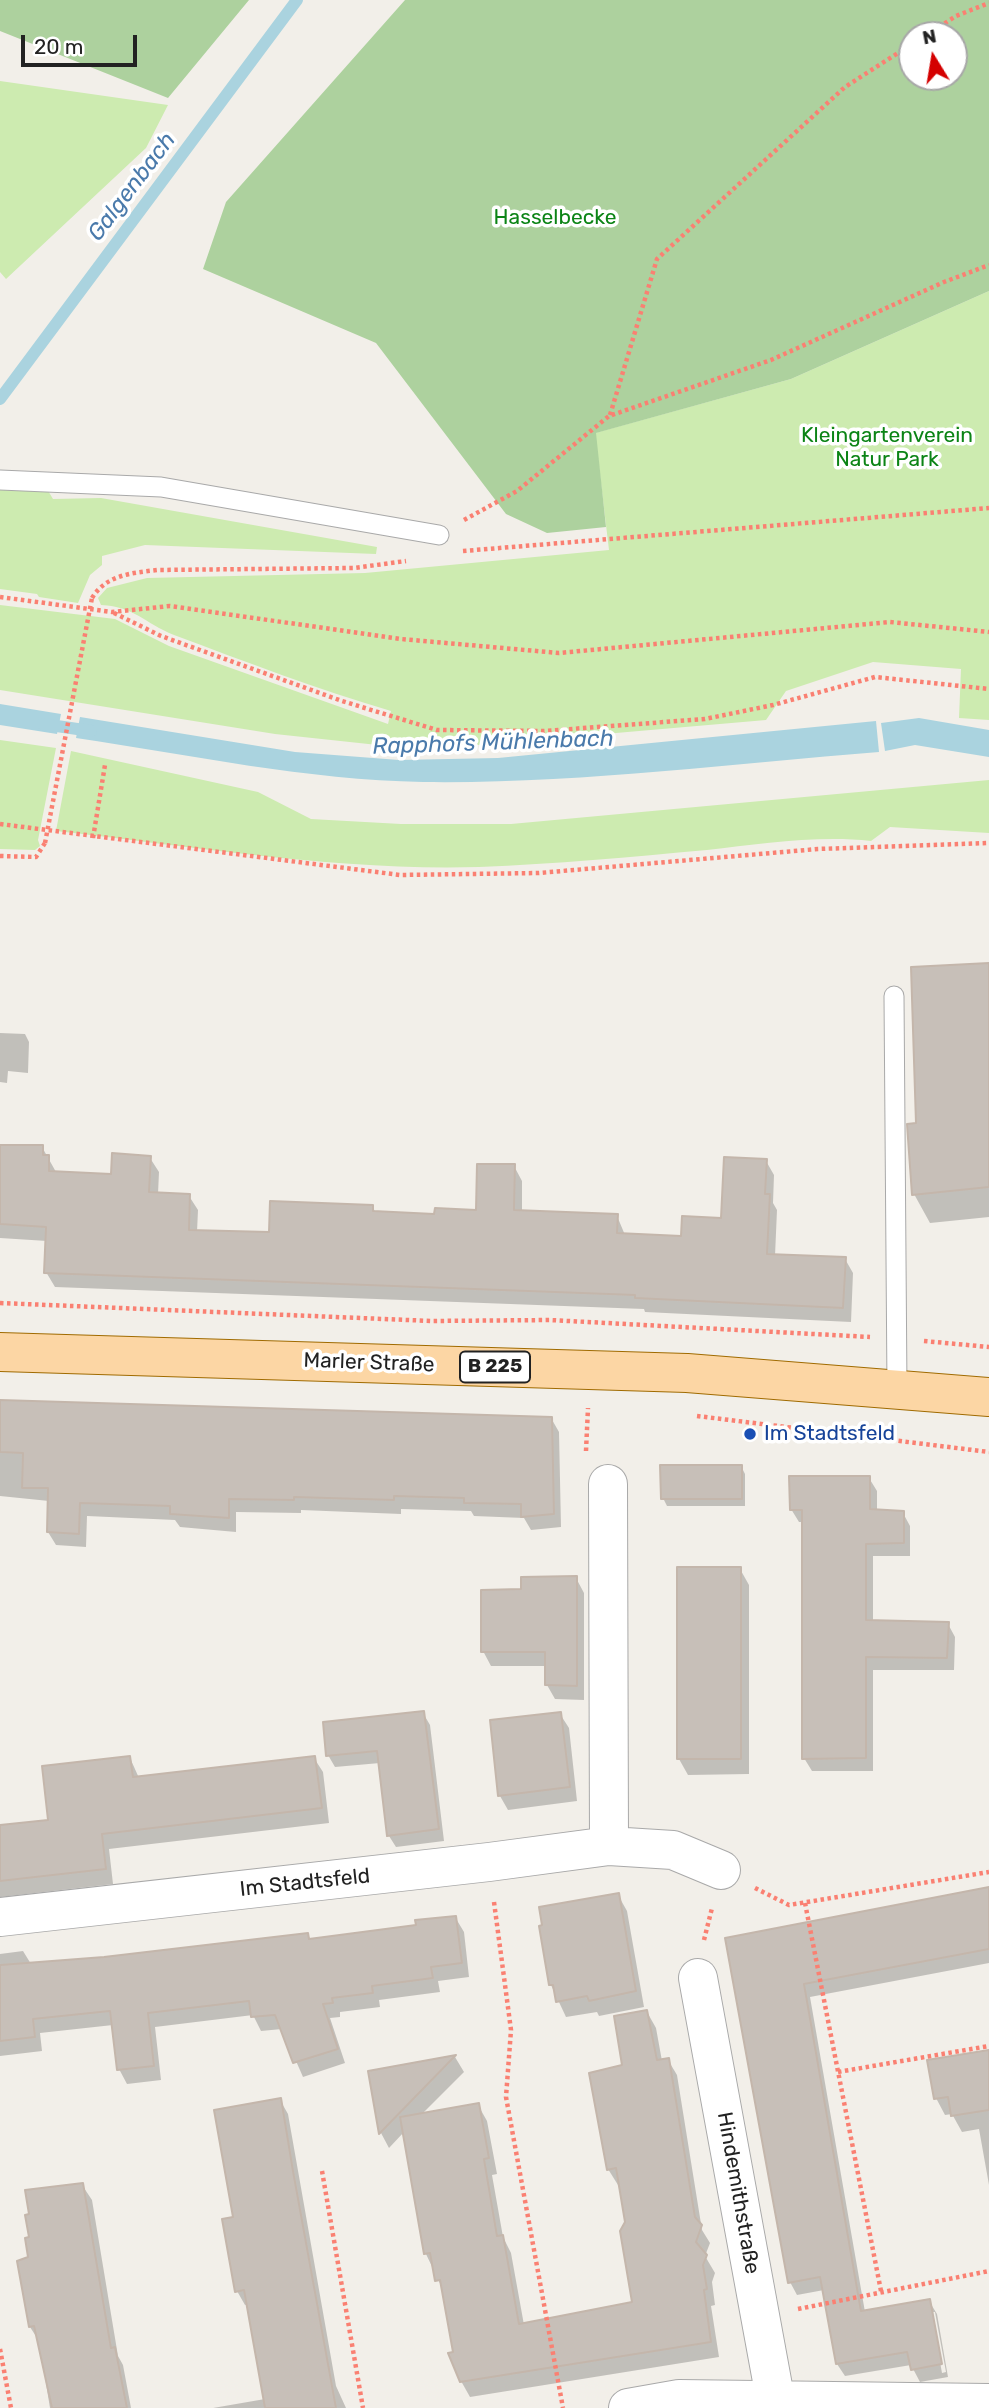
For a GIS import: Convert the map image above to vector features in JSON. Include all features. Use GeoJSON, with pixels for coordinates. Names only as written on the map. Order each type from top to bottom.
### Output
{"type":"FeatureCollection","features":[{"type":"Feature","properties":{"kind":"main road","name":"Marler Straße"},"geometry":{"type":"LineString","coordinates":[[0,1352],[675,1372],[989,1397]]}},
{"type":"Feature","properties":{"kind":"street"},"geometry":{"type":"LineString","coordinates":[[608,1484],[609,1846]]}},
{"type":"Feature","properties":{"kind":"street","name":"Im Stadtsfeld"},"geometry":{"type":"LineString","coordinates":[[0,1917],[609,1846],[673,1850],[721,1870]]}},
{"type":"Feature","properties":{"kind":"street","name":"Hindemithstraße"},"geometry":{"type":"LineString","coordinates":[[698,1978],[776,2404]]}},
{"type":"Feature","properties":{"kind":"street"},"geometry":{"type":"LineString","coordinates":[[628,2408],[679,2399],[776,2404],[989,2403]]}},
{"type":"Feature","properties":{"kind":"lane"},"geometry":{"type":"LineString","coordinates":[[0,480],[161,486],[275,509],[439,535]]}},
{"type":"Feature","properties":{"kind":"lane"},"geometry":{"type":"LineString","coordinates":[[894,996],[897,1389]]}},
{"type":"Feature","properties":{"kind":"path"},"geometry":{"type":"LineString","coordinates":[[948,21],[989,3]]}},
{"type":"Feature","properties":{"kind":"path"},"geometry":{"type":"LineString","coordinates":[[610,416],[657,260],[845,87],[898,53]]}},
{"type":"Feature","properties":{"kind":"path"},"geometry":{"type":"LineString","coordinates":[[0,856],[36,856],[45,843],[92,598],[100,585],[136,573],[380,566],[409,560],[439,535],[517,491],[610,416],[771,360],[944,282],[989,265]]}},
{"type":"Feature","properties":{"kind":"path"},"geometry":{"type":"LineString","coordinates":[[460,551],[989,508]]}},
{"type":"Feature","properties":{"kind":"path"},"geometry":{"type":"LineString","coordinates":[[0,597],[112,612],[170,606],[401,639],[559,653],[890,622],[989,632]]}},
{"type":"Feature","properties":{"kind":"path"},"geometry":{"type":"LineString","coordinates":[[112,612],[174,641],[342,701],[437,730],[544,731],[705,719],[773,705],[875,677],[989,690]]}},
{"type":"Feature","properties":{"kind":"path"},"geometry":{"type":"LineString","coordinates":[[93,838],[105,765]]}},
{"type":"Feature","properties":{"kind":"path"},"geometry":{"type":"LineString","coordinates":[[0,824],[93,838],[400,875],[539,873],[818,849],[989,844]]}},
{"type":"Feature","properties":{"kind":"path"},"geometry":{"type":"LineString","coordinates":[[0,1303],[432,1321],[550,1320],[897,1338],[989,1347]]}},
{"type":"Feature","properties":{"kind":"path"},"geometry":{"type":"LineString","coordinates":[[588,1410],[601,1410]]}},
{"type":"Feature","properties":{"kind":"path"},"geometry":{"type":"LineString","coordinates":[[696,1416],[989,1452]]}},
{"type":"Feature","properties":{"kind":"path"},"geometry":{"type":"LineString","coordinates":[[489,1862],[511,2030],[506,2097],[562,2408]]}},
{"type":"Feature","properties":{"kind":"path"},"geometry":{"type":"LineString","coordinates":[[698,1978],[721,1870],[789,1905],[989,1872]]}},
{"type":"Feature","properties":{"kind":"path"},"geometry":{"type":"LineString","coordinates":[[805,1903],[881,2291]]}},
{"type":"Feature","properties":{"kind":"path"},"geometry":{"type":"LineString","coordinates":[[838,2072],[989,2046]]}},
{"type":"Feature","properties":{"kind":"path"},"geometry":{"type":"LineString","coordinates":[[322,2171],[363,2408]]}},
{"type":"Feature","properties":{"kind":"path"},"geometry":{"type":"LineString","coordinates":[[760,2317],[989,2271]]}},
{"type":"Feature","properties":{"kind":"path"},"geometry":{"type":"LineString","coordinates":[[0,2349],[11,2408]]}},
{"type":"Feature","properties":{"kind":"green space"},"geometry":{"type":"Polygon","coordinates":[[[0,0],[249,0],[168,98],[0,31],[0,0]]]}},
{"type":"Feature","properties":{"kind":"green space","name":"Hasselbecke"},"geometry":{"type":"Polygon","coordinates":[[[405,0],[989,0],[989,291],[791,379],[596,433],[606,527],[547,533],[506,514],[376,343],[203,269],[226,202],[405,0]]]}},
{"type":"Feature","properties":{"kind":"green space"},"geometry":{"type":"Polygon","coordinates":[[[0,81],[168,105],[146,148],[6,279],[0,272],[0,81]]]}},
{"type":"Feature","properties":{"kind":"green space","name":"Kleingartenverein Natur Park"},"geometry":{"type":"Polygon","coordinates":[[[989,291],[989,720],[959,718],[961,669],[873,662],[786,691],[766,720],[443,748],[387,746],[275,734],[0,690],[0,605],[115,619],[169,646],[388,724],[391,711],[174,635],[132,612],[101,605],[98,598],[107,588],[147,578],[365,573],[609,550],[595,433],[791,379],[989,291]]]}},
{"type":"Feature","properties":{"kind":"green space"},"geometry":{"type":"Polygon","coordinates":[[[0,487],[47,489],[53,499],[101,498],[377,547],[376,554],[145,545],[102,556],[102,565],[90,575],[78,603],[39,597],[37,594],[0,589],[0,487]]]}},
{"type":"Feature","properties":{"kind":"green space"},"geometry":{"type":"Polygon","coordinates":[[[0,740],[56,748],[38,840],[40,846],[35,850],[0,849],[0,740]]]}},
{"type":"Feature","properties":{"kind":"green space"},"geometry":{"type":"Polygon","coordinates":[[[71,751],[258,792],[311,819],[401,824],[511,824],[989,780],[989,833],[890,827],[871,841],[789,841],[622,858],[479,867],[320,862],[56,831],[71,751]]]}},
{"type":"Feature","properties":{"kind":"water"},"geometry":{"type":"Polygon","coordinates":[[[0,704],[61,714],[57,734],[0,725],[0,704]]]}},
{"type":"Feature","properties":{"kind":"water"},"geometry":{"type":"Polygon","coordinates":[[[80,717],[295,752],[399,760],[498,758],[876,721],[879,752],[537,780],[423,782],[293,772],[76,738],[80,717]]]}},
{"type":"Feature","properties":{"kind":"water"},"geometry":{"type":"Polygon","coordinates":[[[919,718],[989,730],[989,757],[915,745],[885,751],[881,723],[919,718]]]}},
{"type":"Feature","properties":{"kind":"building"},"geometry":{"type":"Polygon","coordinates":[[[989,963],[989,1187],[912,1195],[907,1124],[916,1123],[911,967],[989,963]]]}},
{"type":"Feature","properties":{"kind":"building"},"geometry":{"type":"Polygon","coordinates":[[[0,1145],[43,1145],[43,1155],[49,1155],[49,1171],[111,1174],[112,1153],[151,1156],[149,1192],[190,1194],[189,1230],[269,1232],[270,1201],[373,1205],[373,1211],[434,1214],[435,1208],[476,1210],[477,1164],[515,1164],[514,1210],[618,1214],[617,1233],[681,1236],[682,1216],[721,1218],[724,1157],[767,1159],[765,1194],[770,1194],[767,1254],[846,1257],[843,1308],[635,1298],[635,1295],[44,1273],[46,1227],[0,1224],[0,1145]]]}},
{"type":"Feature","properties":{"kind":"building"},"geometry":{"type":"Polygon","coordinates":[[[0,1400],[552,1417],[554,1514],[521,1517],[521,1504],[464,1503],[464,1498],[394,1496],[394,1500],[294,1497],[294,1500],[229,1499],[229,1518],[170,1514],[170,1506],[80,1503],[79,1534],[47,1532],[48,1488],[22,1488],[23,1453],[0,1452],[0,1400]]]}},
{"type":"Feature","properties":{"kind":"building"},"geometry":{"type":"Polygon","coordinates":[[[660,1465],[742,1465],[742,1499],[661,1499],[660,1465]]]}},
{"type":"Feature","properties":{"kind":"building"},"geometry":{"type":"Polygon","coordinates":[[[789,1476],[870,1476],[870,1509],[904,1511],[904,1543],[866,1544],[866,1620],[949,1622],[947,1658],[866,1657],[866,1758],[802,1759],[802,1510],[790,1510],[789,1476]]]}},
{"type":"Feature","properties":{"kind":"building"},"geometry":{"type":"Polygon","coordinates":[[[677,1567],[741,1567],[741,1759],[677,1759],[677,1567]]]}},
{"type":"Feature","properties":{"kind":"building"},"geometry":{"type":"Polygon","coordinates":[[[577,1576],[577,1686],[545,1685],[545,1652],[481,1652],[481,1590],[521,1589],[521,1577],[577,1576]]]}},
{"type":"Feature","properties":{"kind":"building"},"geometry":{"type":"Polygon","coordinates":[[[424,1711],[439,1829],[387,1836],[377,1751],[326,1756],[323,1722],[424,1711]]]}},
{"type":"Feature","properties":{"kind":"building"},"geometry":{"type":"Polygon","coordinates":[[[561,1712],[570,1787],[498,1796],[490,1720],[561,1712]]]}},
{"type":"Feature","properties":{"kind":"building"},"geometry":{"type":"Polygon","coordinates":[[[130,1756],[133,1777],[315,1756],[322,1808],[102,1834],[106,1869],[0,1881],[0,1825],[48,1820],[42,1766],[130,1756]]]}},
{"type":"Feature","properties":{"kind":"building"},"geometry":{"type":"Polygon","coordinates":[[[989,1887],[989,1949],[804,1984],[861,2311],[930,2299],[942,2364],[911,2370],[907,2352],[836,2364],[820,2277],[788,2283],[725,1938],[989,1887]]]}},
{"type":"Feature","properties":{"kind":"building"},"geometry":{"type":"Polygon","coordinates":[[[619,1893],[636,1991],[589,2001],[587,1996],[556,2002],[553,1985],[549,1985],[539,1926],[542,1925],[539,1907],[619,1893]]]}},
{"type":"Feature","properties":{"kind":"building"},"geometry":{"type":"Polygon","coordinates":[[[456,1916],[462,1963],[431,1967],[433,1978],[372,1986],[373,1993],[332,1998],[333,2003],[323,2004],[338,2049],[293,2063],[275,2015],[251,2017],[249,2001],[148,2013],[154,2066],[117,2070],[110,2011],[33,2019],[35,2037],[0,2041],[0,1965],[104,1957],[308,1933],[309,1939],[416,1925],[415,1920],[456,1916]]]}},
{"type":"Feature","properties":{"kind":"building"},"geometry":{"type":"Polygon","coordinates":[[[647,2010],[657,2060],[669,2058],[695,2217],[702,2225],[696,2242],[707,2255],[703,2265],[707,2289],[704,2290],[711,2342],[460,2382],[448,2353],[453,2352],[440,2280],[435,2281],[430,2253],[424,2254],[400,2117],[479,2103],[489,2158],[484,2159],[497,2236],[503,2235],[519,2324],[632,2302],[620,2231],[625,2222],[616,2168],[607,2170],[589,2073],[622,2065],[614,2016],[647,2010]]]}},
{"type":"Feature","properties":{"kind":"building"},"geometry":{"type":"Polygon","coordinates":[[[989,2050],[989,2110],[951,2116],[948,2097],[934,2099],[927,2060],[989,2050]]]}},
{"type":"Feature","properties":{"kind":"building"},"geometry":{"type":"Polygon","coordinates":[[[456,2055],[379,2134],[368,2071],[456,2055]]]}},
{"type":"Feature","properties":{"kind":"building"},"geometry":{"type":"Polygon","coordinates":[[[281,2098],[336,2408],[265,2408],[244,2290],[235,2292],[222,2219],[233,2217],[214,2110],[281,2098]]]}},
{"type":"Feature","properties":{"kind":"building"},"geometry":{"type":"Polygon","coordinates":[[[83,2183],[111,2348],[115,2347],[127,2408],[52,2408],[34,2326],[29,2327],[17,2261],[28,2257],[25,2238],[29,2237],[25,2215],[29,2214],[25,2190],[83,2183]]]}},
{"type":"Feature","properties":{"kind":"waterway","name":"Galgenbach"},"geometry":{"type":"LineString","coordinates":[[0,399],[297,0]]}},
{"type":"Feature","properties":{"kind":"waterway","name":"Rapphofs Mühlenbach"},"geometry":{"type":"LineString","coordinates":[[43,724],[91,731]]}},
{"type":"Feature","properties":{"kind":"place","name":"Im Stadtsfeld"},"geometry":{"type":"Point","coordinates":[750,1434]}}]}
